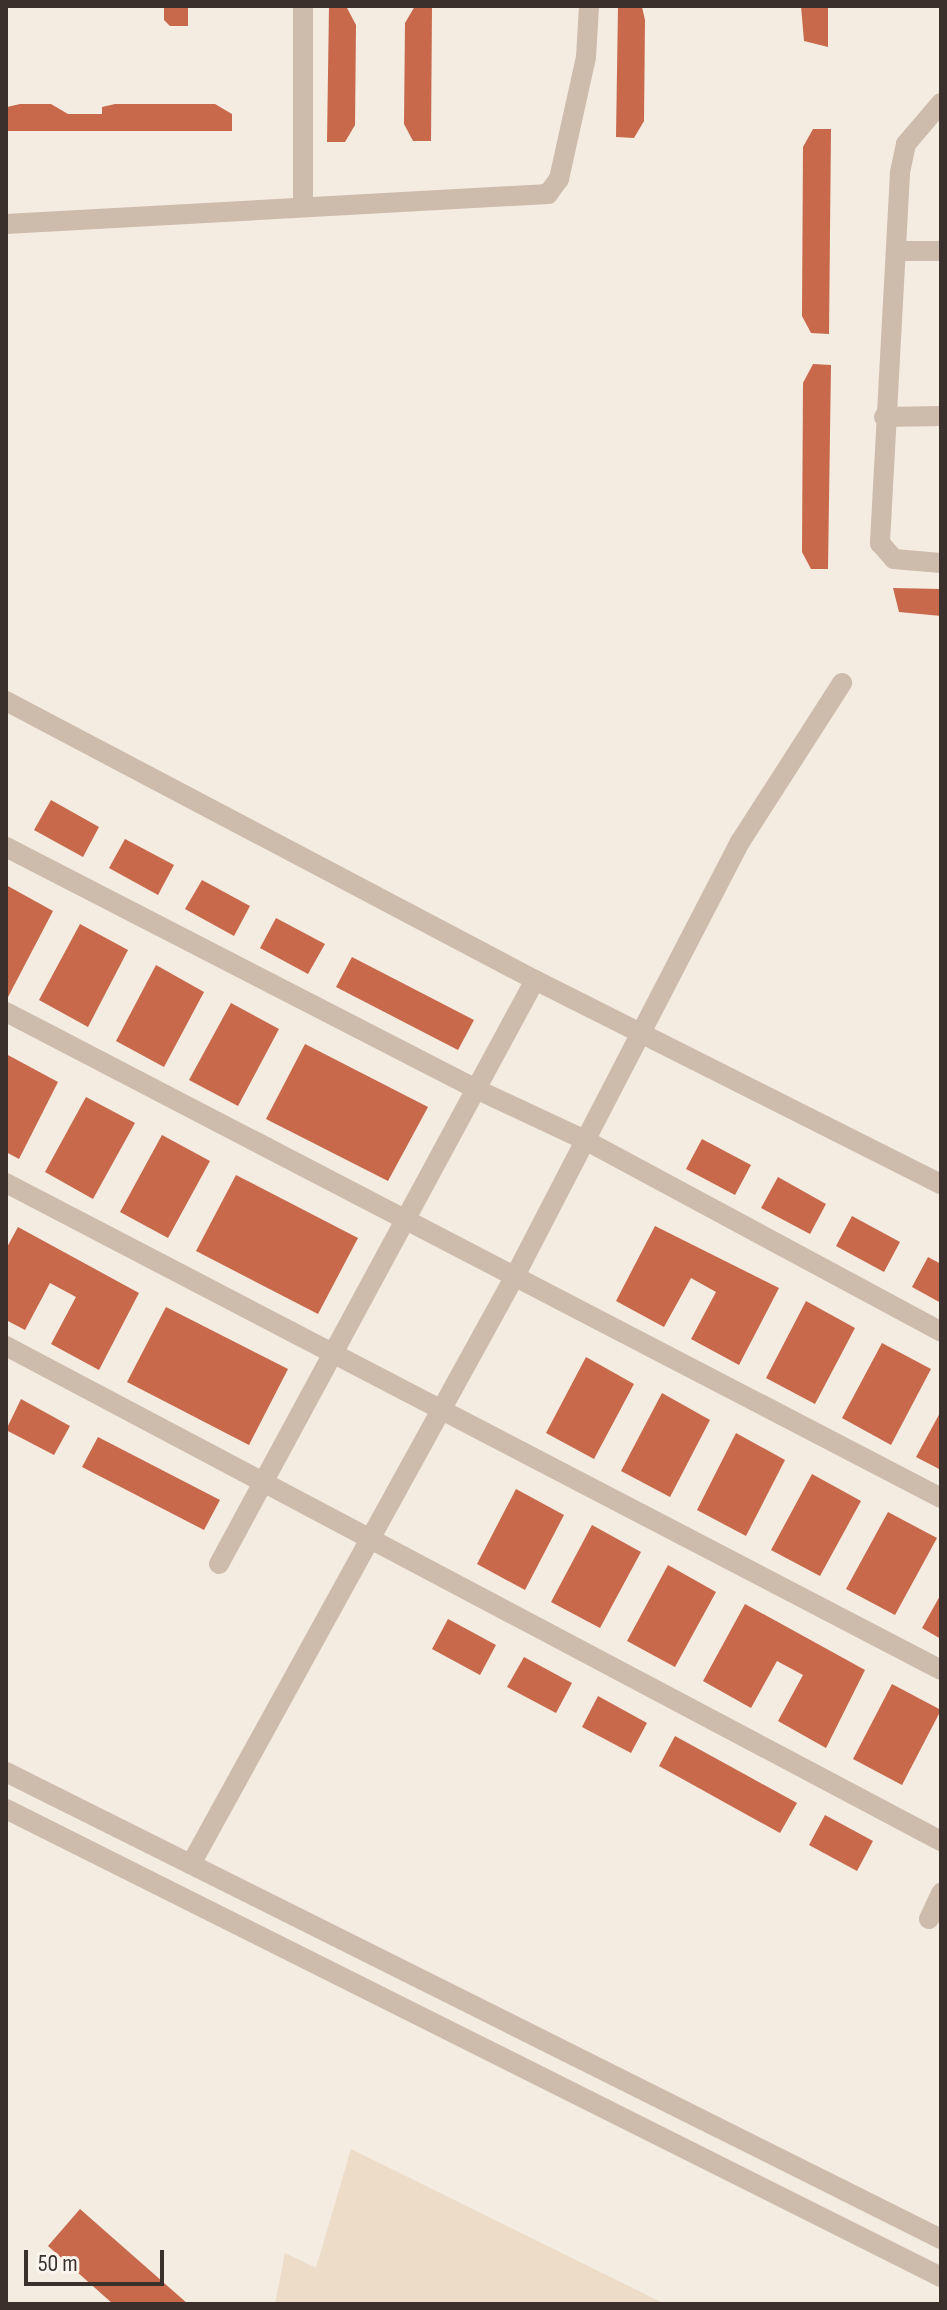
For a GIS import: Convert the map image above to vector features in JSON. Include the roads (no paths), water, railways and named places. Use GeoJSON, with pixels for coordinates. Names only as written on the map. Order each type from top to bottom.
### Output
{"type":"FeatureCollection","features":[{"type":"Feature","properties":{"kind":"street"},"geometry":{"type":"LineString","coordinates":[[303,6],[303,207]]}},
{"type":"Feature","properties":{"kind":"street"},"geometry":{"type":"LineString","coordinates":[[6,224],[548,194],[559,179],[586,57],[589,6]]}},
{"type":"Feature","properties":{"kind":"street"},"geometry":{"type":"LineString","coordinates":[[941,103],[906,144],[884,417],[880,543],[894,559],[941,563]]}},
{"type":"Feature","properties":{"kind":"street"},"geometry":{"type":"LineString","coordinates":[[896,251],[941,251]]}},
{"type":"Feature","properties":{"kind":"street"},"geometry":{"type":"LineString","coordinates":[[884,417],[941,416]]}},
{"type":"Feature","properties":{"kind":"street"},"geometry":{"type":"LineString","coordinates":[[191,1864],[516,1274],[585,1140],[645,1033],[740,842],[842,683]]}},
{"type":"Feature","properties":{"kind":"street"},"geometry":{"type":"LineString","coordinates":[[7,703],[535,980],[941,1184]]}},
{"type":"Feature","properties":{"kind":"street"},"geometry":{"type":"LineString","coordinates":[[6,847],[476,1089],[585,1140],[941,1332]]}},
{"type":"Feature","properties":{"kind":"street"},"geometry":{"type":"LineString","coordinates":[[219,1564],[535,980]]}},
{"type":"Feature","properties":{"kind":"street"},"geometry":{"type":"LineString","coordinates":[[6,1012],[407,1217],[941,1498]]}},
{"type":"Feature","properties":{"kind":"street"},"geometry":{"type":"LineString","coordinates":[[6,1183],[941,1670]]}},
{"type":"Feature","properties":{"kind":"street"},"geometry":{"type":"LineString","coordinates":[[6,1346],[941,1841]]}},
{"type":"Feature","properties":{"kind":"street"},"geometry":{"type":"LineString","coordinates":[[6,1772],[941,2239]]}},
{"type":"Feature","properties":{"kind":"street"},"geometry":{"type":"LineString","coordinates":[[6,1809],[941,2277]]}},
{"type":"Feature","properties":{"kind":"street"},"geometry":{"type":"LineString","coordinates":[[929,1919],[941,1893]]}}]}
